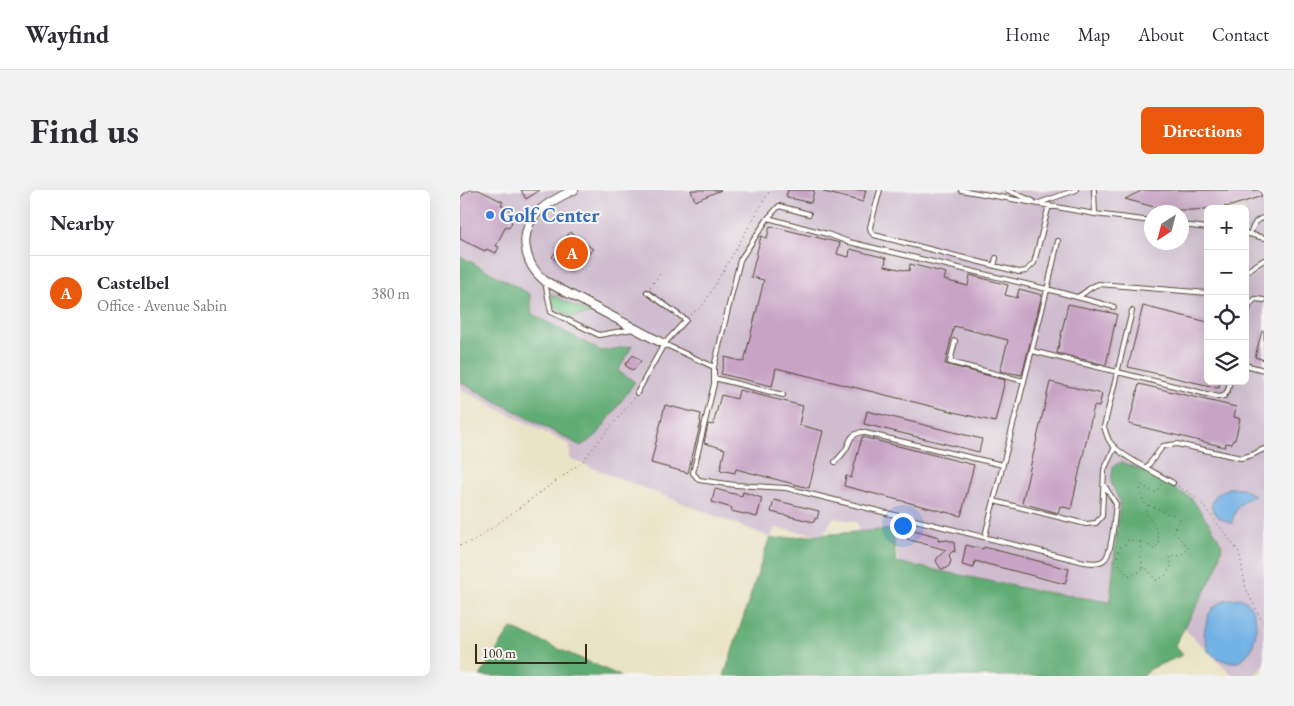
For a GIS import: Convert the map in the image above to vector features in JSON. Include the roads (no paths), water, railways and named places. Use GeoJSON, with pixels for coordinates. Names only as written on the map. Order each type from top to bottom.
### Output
{"type":"FeatureCollection","features":[{"type":"Feature","properties":{"kind":"street"},"geometry":{"type":"LineString","coordinates":[[574,190],[541,208],[527,226],[524,247],[529,262],[537,275],[545,281],[664,344]]}},
{"type":"Feature","properties":{"kind":"lane"},"geometry":{"type":"LineString","coordinates":[[880,190],[870,227],[874,235],[1020,272],[1031,268],[1034,263],[1049,206]]}},
{"type":"Feature","properties":{"kind":"lane"},"geometry":{"type":"LineString","coordinates":[[960,190],[1095,214],[1144,220]]}},
{"type":"Feature","properties":{"kind":"lane"},"geometry":{"type":"LineString","coordinates":[[990,196],[992,190]]}},
{"type":"Feature","properties":{"kind":"lane"},"geometry":{"type":"LineString","coordinates":[[1008,190],[1038,204],[1076,190]]}},
{"type":"Feature","properties":{"kind":"lane"},"geometry":{"type":"LineString","coordinates":[[1094,190],[1095,214]]}},
{"type":"Feature","properties":{"kind":"lane"},"geometry":{"type":"LineString","coordinates":[[809,214],[779,206],[768,218],[740,260],[714,367],[714,384],[693,473],[699,480],[735,485],[786,488],[1094,563],[1103,561],[1109,554],[1116,504],[1104,485]]}},
{"type":"Feature","properties":{"kind":"lane"},"geometry":{"type":"LineString","coordinates":[[768,218],[849,242],[1047,289],[1114,307]]}},
{"type":"Feature","properties":{"kind":"lane"},"geometry":{"type":"LineString","coordinates":[[1249,231],[1259,219],[1264,218]]}},
{"type":"Feature","properties":{"kind":"lane"},"geometry":{"type":"LineString","coordinates":[[1189,225],[1204,227]]}},
{"type":"Feature","properties":{"kind":"lane"},"geometry":{"type":"LineString","coordinates":[[1249,234],[1264,238]]}},
{"type":"Feature","properties":{"kind":"lane"},"geometry":{"type":"LineString","coordinates":[[985,536],[1058,241]]}},
{"type":"Feature","properties":{"kind":"lane"},"geometry":{"type":"LineString","coordinates":[[994,266],[996,258]]}},
{"type":"Feature","properties":{"kind":"lane"},"geometry":{"type":"LineString","coordinates":[[1249,269],[1264,260]]}},
{"type":"Feature","properties":{"kind":"lane"},"geometry":{"type":"LineString","coordinates":[[545,281],[551,312],[599,335],[635,329]]}},
{"type":"Feature","properties":{"kind":"lane"},"geometry":{"type":"LineString","coordinates":[[1077,297],[1099,284],[1204,293]]}},
{"type":"Feature","properties":{"kind":"lane"},"geometry":{"type":"LineString","coordinates":[[637,393],[664,344],[686,320],[647,292]]}},
{"type":"Feature","properties":{"kind":"lane"},"geometry":{"type":"LineString","coordinates":[[1249,307],[1255,299],[1264,300]]}},
{"type":"Feature","properties":{"kind":"lane"},"geometry":{"type":"LineString","coordinates":[[1132,310],[1104,427],[1110,442],[1126,456],[1173,483]]}},
{"type":"Feature","properties":{"kind":"lane"},"geometry":{"type":"LineString","coordinates":[[955,341],[950,362],[1024,381]]}},
{"type":"Feature","properties":{"kind":"lane"},"geometry":{"type":"LineString","coordinates":[[664,344],[714,367]]}},
{"type":"Feature","properties":{"kind":"lane"},"geometry":{"type":"LineString","coordinates":[[1032,351],[1218,397],[1224,396],[1229,385]]}},
{"type":"Feature","properties":{"kind":"lane"},"geometry":{"type":"LineString","coordinates":[[1249,366],[1264,370]]}},
{"type":"Feature","properties":{"kind":"lane"},"geometry":{"type":"LineString","coordinates":[[714,378],[783,395]]}},
{"type":"Feature","properties":{"kind":"lane"},"geometry":{"type":"LineString","coordinates":[[835,462],[846,449],[848,442],[854,434],[861,432],[1003,465]]}},
{"type":"Feature","properties":{"kind":"lane"},"geometry":{"type":"LineString","coordinates":[[1147,467],[1164,446],[1177,444],[1240,458],[1264,449]]}},
{"type":"Feature","properties":{"kind":"lane"},"geometry":{"type":"LineString","coordinates":[[994,501],[1086,524],[1096,522],[1102,516],[1104,470],[1115,447]]}},
{"type":"Feature","properties":{"kind":"water"},"geometry":{"type":"Polygon","coordinates":[[[1228,488],[1242,488],[1255,496],[1239,506],[1232,524],[1218,517],[1211,507],[1215,496],[1228,488]]]}},
{"type":"Feature","properties":{"kind":"water"},"geometry":{"type":"Polygon","coordinates":[[[1239,598],[1246,601],[1254,613],[1256,628],[1254,643],[1251,650],[1240,662],[1228,662],[1217,658],[1208,651],[1204,633],[1208,616],[1212,609],[1224,600],[1239,598]]]}},
{"type":"Feature","properties":{"kind":"place","name":"Golf Center"},"geometry":{"type":"Point","coordinates":[490,215]}},
{"type":"Feature","properties":{"kind":"place","name":"Castelbel"},"geometry":{"type":"Point","coordinates":[572,253]}}]}
